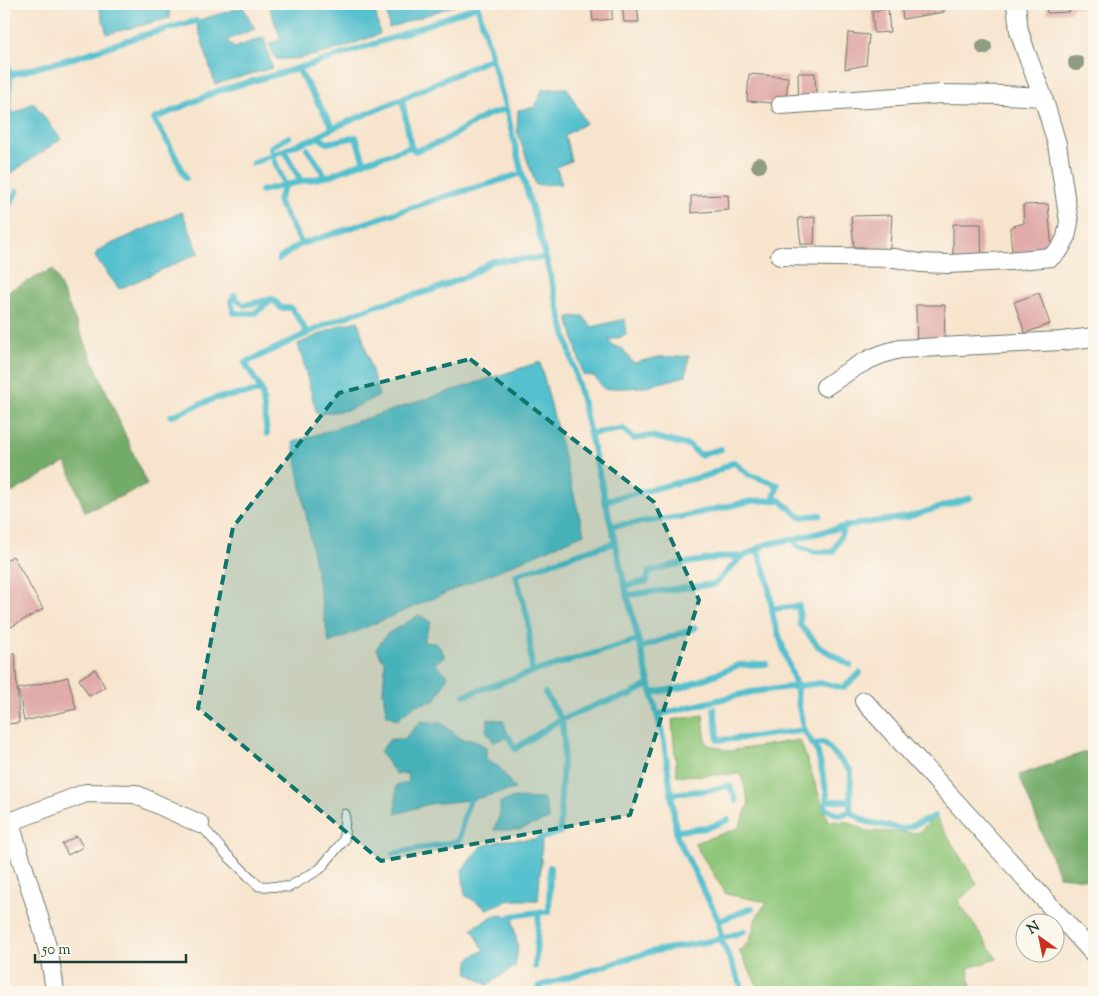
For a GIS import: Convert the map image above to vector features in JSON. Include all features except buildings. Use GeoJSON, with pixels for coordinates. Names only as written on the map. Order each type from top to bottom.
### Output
{"type":"FeatureCollection","features":[{"type":"Feature","properties":{"kind":"street"},"geometry":{"type":"LineString","coordinates":[[780,256],[895,258],[920,263],[948,264],[1051,257],[1060,249],[1066,238],[1069,222],[1057,144],[1043,97],[1024,45],[1016,4]]}},
{"type":"Feature","properties":{"kind":"street"},"geometry":{"type":"LineString","coordinates":[[780,105],[941,94],[1043,97]]}},
{"type":"Feature","properties":{"kind":"street"},"geometry":{"type":"LineString","coordinates":[[825,387],[859,364],[885,352],[900,349],[1061,342],[1094,337]]}},
{"type":"Feature","properties":{"kind":"street"},"geometry":{"type":"LineString","coordinates":[[864,701],[1094,954]]}},
{"type":"Feature","properties":{"kind":"street"},"geometry":{"type":"LineString","coordinates":[[56,992],[53,970],[30,884],[16,841],[7,822],[86,793],[135,794],[200,824]]}},
{"type":"Feature","properties":{"kind":"lane"},"geometry":{"type":"LineString","coordinates":[[200,824],[225,853],[259,886],[289,887],[320,869],[344,840],[345,814]]}},
{"type":"Feature","properties":{"kind":"highlighted area"},"geometry":{"type":"Polygon","coordinates":[[[470,359],[654,502],[699,600],[630,815],[381,861],[198,708],[233,527],[339,393],[470,359]]]}},
{"type":"Feature","properties":{"kind":"green space"},"geometry":{"type":"Polygon","coordinates":[[[53,269],[147,485],[85,512],[66,462],[4,497],[4,293],[53,269]]]}},
{"type":"Feature","properties":{"kind":"green space"},"geometry":{"type":"Polygon","coordinates":[[[703,715],[706,744],[729,751],[800,740],[828,821],[849,822],[867,831],[918,833],[935,816],[977,884],[958,901],[997,959],[968,968],[972,992],[938,992],[932,985],[890,987],[891,992],[761,992],[739,951],[750,941],[756,918],[767,902],[726,894],[694,843],[739,828],[749,803],[741,774],[677,776],[672,720],[703,715]]]}},
{"type":"Feature","properties":{"kind":"green space"},"geometry":{"type":"Polygon","coordinates":[[[1094,749],[1094,880],[1059,876],[1019,775],[1094,749]]]}},
{"type":"Feature","properties":{"kind":"water"},"geometry":{"type":"Polygon","coordinates":[[[98,4],[168,4],[170,18],[107,34],[98,4]]]}},
{"type":"Feature","properties":{"kind":"water"},"geometry":{"type":"Polygon","coordinates":[[[268,4],[374,4],[380,34],[316,55],[303,58],[276,59],[269,44],[281,39],[268,4]]]}},
{"type":"Feature","properties":{"kind":"water"},"geometry":{"type":"Polygon","coordinates":[[[386,4],[459,4],[389,28],[386,4]]]}},
{"type":"Feature","properties":{"kind":"water"},"geometry":{"type":"Polygon","coordinates":[[[243,7],[255,29],[227,40],[234,48],[264,37],[272,68],[215,84],[196,21],[243,7]]]}},
{"type":"Feature","properties":{"kind":"water"},"geometry":{"type":"Polygon","coordinates":[[[567,88],[586,123],[565,135],[571,161],[556,167],[562,184],[536,185],[517,131],[518,110],[535,107],[542,89],[567,88]]]}},
{"type":"Feature","properties":{"kind":"water"},"geometry":{"type":"Polygon","coordinates":[[[33,102],[61,139],[4,178],[4,120],[33,102]]]}},
{"type":"Feature","properties":{"kind":"water"},"geometry":{"type":"Polygon","coordinates":[[[182,212],[199,253],[119,289],[95,257],[98,250],[182,212]]]}},
{"type":"Feature","properties":{"kind":"water"},"geometry":{"type":"Polygon","coordinates":[[[583,316],[592,327],[625,319],[626,335],[609,340],[612,345],[623,349],[633,363],[658,357],[689,356],[686,376],[644,387],[604,389],[594,376],[583,375],[568,317],[583,316]]]}},
{"type":"Feature","properties":{"kind":"water"},"geometry":{"type":"Polygon","coordinates":[[[358,321],[379,396],[349,410],[317,414],[298,344],[341,325],[358,321]]]}},
{"type":"Feature","properties":{"kind":"water"},"geometry":{"type":"Polygon","coordinates":[[[540,362],[584,534],[329,643],[293,442],[540,362]]]}},
{"type":"Feature","properties":{"kind":"water"},"geometry":{"type":"Polygon","coordinates":[[[419,615],[431,622],[423,642],[437,643],[445,656],[435,663],[448,676],[435,701],[415,705],[397,720],[386,714],[383,692],[385,663],[376,649],[387,634],[419,615]]]}},
{"type":"Feature","properties":{"kind":"water"},"geometry":{"type":"Polygon","coordinates":[[[488,719],[503,720],[509,737],[494,742],[486,731],[488,719]]]}},
{"type":"Feature","properties":{"kind":"water"},"geometry":{"type":"Polygon","coordinates":[[[421,721],[441,723],[463,740],[472,739],[486,747],[486,760],[499,767],[515,789],[470,800],[429,804],[396,814],[396,786],[409,782],[407,774],[396,774],[380,752],[390,739],[404,739],[421,721]]]}},
{"type":"Feature","properties":{"kind":"water"},"geometry":{"type":"Polygon","coordinates":[[[515,798],[544,799],[549,819],[519,830],[494,830],[500,814],[500,802],[515,798]]]}},
{"type":"Feature","properties":{"kind":"water"},"geometry":{"type":"Polygon","coordinates":[[[542,839],[538,900],[509,900],[487,909],[465,895],[462,870],[480,847],[503,840],[542,839]]]}},
{"type":"Feature","properties":{"kind":"water"},"geometry":{"type":"Polygon","coordinates":[[[495,915],[512,916],[518,948],[515,967],[487,985],[467,972],[470,958],[484,950],[472,928],[495,915]]]}},
{"type":"Feature","properties":{"kind":"waterway"},"geometry":{"type":"LineString","coordinates":[[477,4],[583,404],[625,586],[664,742],[677,837],[719,921],[721,939],[744,992]]}},
{"type":"Feature","properties":{"kind":"waterway"},"geometry":{"type":"LineString","coordinates":[[186,178],[154,119],[218,91],[313,64],[395,37],[477,6]]}},
{"type":"Feature","properties":{"kind":"waterway"},"geometry":{"type":"LineString","coordinates":[[12,115],[8,107],[10,75],[196,21]]}},
{"type":"Feature","properties":{"kind":"waterway"},"geometry":{"type":"LineString","coordinates":[[4,47],[10,75]]}},
{"type":"Feature","properties":{"kind":"waterway"},"geometry":{"type":"LineString","coordinates":[[402,99],[492,58]]}},
{"type":"Feature","properties":{"kind":"waterway"},"geometry":{"type":"LineString","coordinates":[[298,69],[333,128]]}},
{"type":"Feature","properties":{"kind":"waterway"},"geometry":{"type":"LineString","coordinates":[[253,163],[314,139],[333,128],[402,99],[411,147]]}},
{"type":"Feature","properties":{"kind":"waterway"},"geometry":{"type":"LineString","coordinates":[[261,191],[329,176],[364,162],[411,147],[415,151],[441,142],[485,116],[506,109]]}},
{"type":"Feature","properties":{"kind":"waterway"},"geometry":{"type":"LineString","coordinates":[[289,137],[271,147],[272,155],[285,185],[278,201],[302,244]]}},
{"type":"Feature","properties":{"kind":"waterway"},"geometry":{"type":"LineString","coordinates":[[318,137],[327,143],[356,137],[364,162]]}},
{"type":"Feature","properties":{"kind":"waterway"},"geometry":{"type":"LineString","coordinates":[[307,149],[322,170],[323,177]]}},
{"type":"Feature","properties":{"kind":"waterway"},"geometry":{"type":"LineString","coordinates":[[286,154],[301,181]]}},
{"type":"Feature","properties":{"kind":"waterway"},"geometry":{"type":"LineString","coordinates":[[279,259],[302,244],[522,173]]}},
{"type":"Feature","properties":{"kind":"waterway"},"geometry":{"type":"LineString","coordinates":[[4,214],[17,191]]}},
{"type":"Feature","properties":{"kind":"waterway"},"geometry":{"type":"LineString","coordinates":[[267,434],[262,391],[245,363],[329,323],[377,305],[433,290],[470,275],[492,261],[541,258]]}},
{"type":"Feature","properties":{"kind":"waterway"},"geometry":{"type":"LineString","coordinates":[[235,295],[231,301],[234,313],[255,313],[271,301]]}},
{"type":"Feature","properties":{"kind":"waterway"},"geometry":{"type":"LineString","coordinates":[[235,298],[244,305],[273,299],[281,308],[291,308],[302,323],[307,334]]}},
{"type":"Feature","properties":{"kind":"waterway"},"geometry":{"type":"LineString","coordinates":[[171,416],[216,398],[262,391]]}},
{"type":"Feature","properties":{"kind":"waterway"},"geometry":{"type":"LineString","coordinates":[[590,434],[623,429],[634,439],[650,436],[690,446],[700,455],[721,449]]}},
{"type":"Feature","properties":{"kind":"waterway"},"geometry":{"type":"LineString","coordinates":[[604,501],[709,475],[734,462],[748,474],[778,485],[773,501]]}},
{"type":"Feature","properties":{"kind":"waterway"},"geometry":{"type":"LineString","coordinates":[[627,595],[715,584],[740,558],[767,544],[851,525],[908,517],[970,498]]}},
{"type":"Feature","properties":{"kind":"waterway"},"geometry":{"type":"LineString","coordinates":[[611,526],[680,517],[752,501],[780,500],[800,517],[820,515]]}},
{"type":"Feature","properties":{"kind":"waterway"},"geometry":{"type":"LineString","coordinates":[[794,539],[797,545],[815,552],[833,552],[845,527]]}},
{"type":"Feature","properties":{"kind":"waterway"},"geometry":{"type":"LineString","coordinates":[[532,672],[528,620],[516,575],[615,543]]}},
{"type":"Feature","properties":{"kind":"waterway"},"geometry":{"type":"LineString","coordinates":[[757,549],[767,577],[774,621],[796,686],[804,730],[818,753],[827,794],[825,808],[839,815],[850,812],[867,822],[904,829],[935,816]]}},
{"type":"Feature","properties":{"kind":"waterway"},"geometry":{"type":"LineString","coordinates":[[625,586],[647,581],[649,571],[673,565],[738,556]]}},
{"type":"Feature","properties":{"kind":"waterway"},"geometry":{"type":"LineString","coordinates":[[772,609],[799,606],[800,624],[819,647],[850,665]]}},
{"type":"Feature","properties":{"kind":"waterway"},"geometry":{"type":"LineString","coordinates":[[640,648],[695,628]]}},
{"type":"Feature","properties":{"kind":"waterway"},"geometry":{"type":"LineString","coordinates":[[465,695],[532,672],[638,640]]}},
{"type":"Feature","properties":{"kind":"waterway"},"geometry":{"type":"LineString","coordinates":[[652,693],[684,687],[739,665],[766,664]]}},
{"type":"Feature","properties":{"kind":"waterway"},"geometry":{"type":"LineString","coordinates":[[657,715],[751,692],[822,683],[843,688],[860,673]]}},
{"type":"Feature","properties":{"kind":"waterway"},"geometry":{"type":"LineString","coordinates":[[509,737],[515,749],[556,722],[598,704],[630,695],[650,684]]}},
{"type":"Feature","properties":{"kind":"waterway"},"geometry":{"type":"LineString","coordinates":[[539,839],[560,832],[564,743],[562,720],[545,693]]}},
{"type":"Feature","properties":{"kind":"waterway"},"geometry":{"type":"LineString","coordinates":[[714,709],[718,740],[804,730]]}},
{"type":"Feature","properties":{"kind":"waterway"},"geometry":{"type":"LineString","coordinates":[[812,744],[824,743],[851,771],[850,812]]}},
{"type":"Feature","properties":{"kind":"waterway"},"geometry":{"type":"LineString","coordinates":[[671,794],[730,786],[736,801]]}},
{"type":"Feature","properties":{"kind":"waterway"},"geometry":{"type":"LineString","coordinates":[[393,854],[459,841],[464,816],[470,800]]}},
{"type":"Feature","properties":{"kind":"waterway"},"geometry":{"type":"LineString","coordinates":[[826,801],[850,801]]}},
{"type":"Feature","properties":{"kind":"waterway"},"geometry":{"type":"LineString","coordinates":[[676,831],[707,828],[728,820]]}},
{"type":"Feature","properties":{"kind":"waterway"},"geometry":{"type":"LineString","coordinates":[[512,916],[549,912],[550,867]]}},
{"type":"Feature","properties":{"kind":"waterway"},"geometry":{"type":"LineString","coordinates":[[719,921],[752,908]]}},
{"type":"Feature","properties":{"kind":"waterway"},"geometry":{"type":"LineString","coordinates":[[535,967],[539,912]]}},
{"type":"Feature","properties":{"kind":"waterway"},"geometry":{"type":"LineString","coordinates":[[540,992],[539,986],[650,952],[721,939],[744,931]]}}]}
